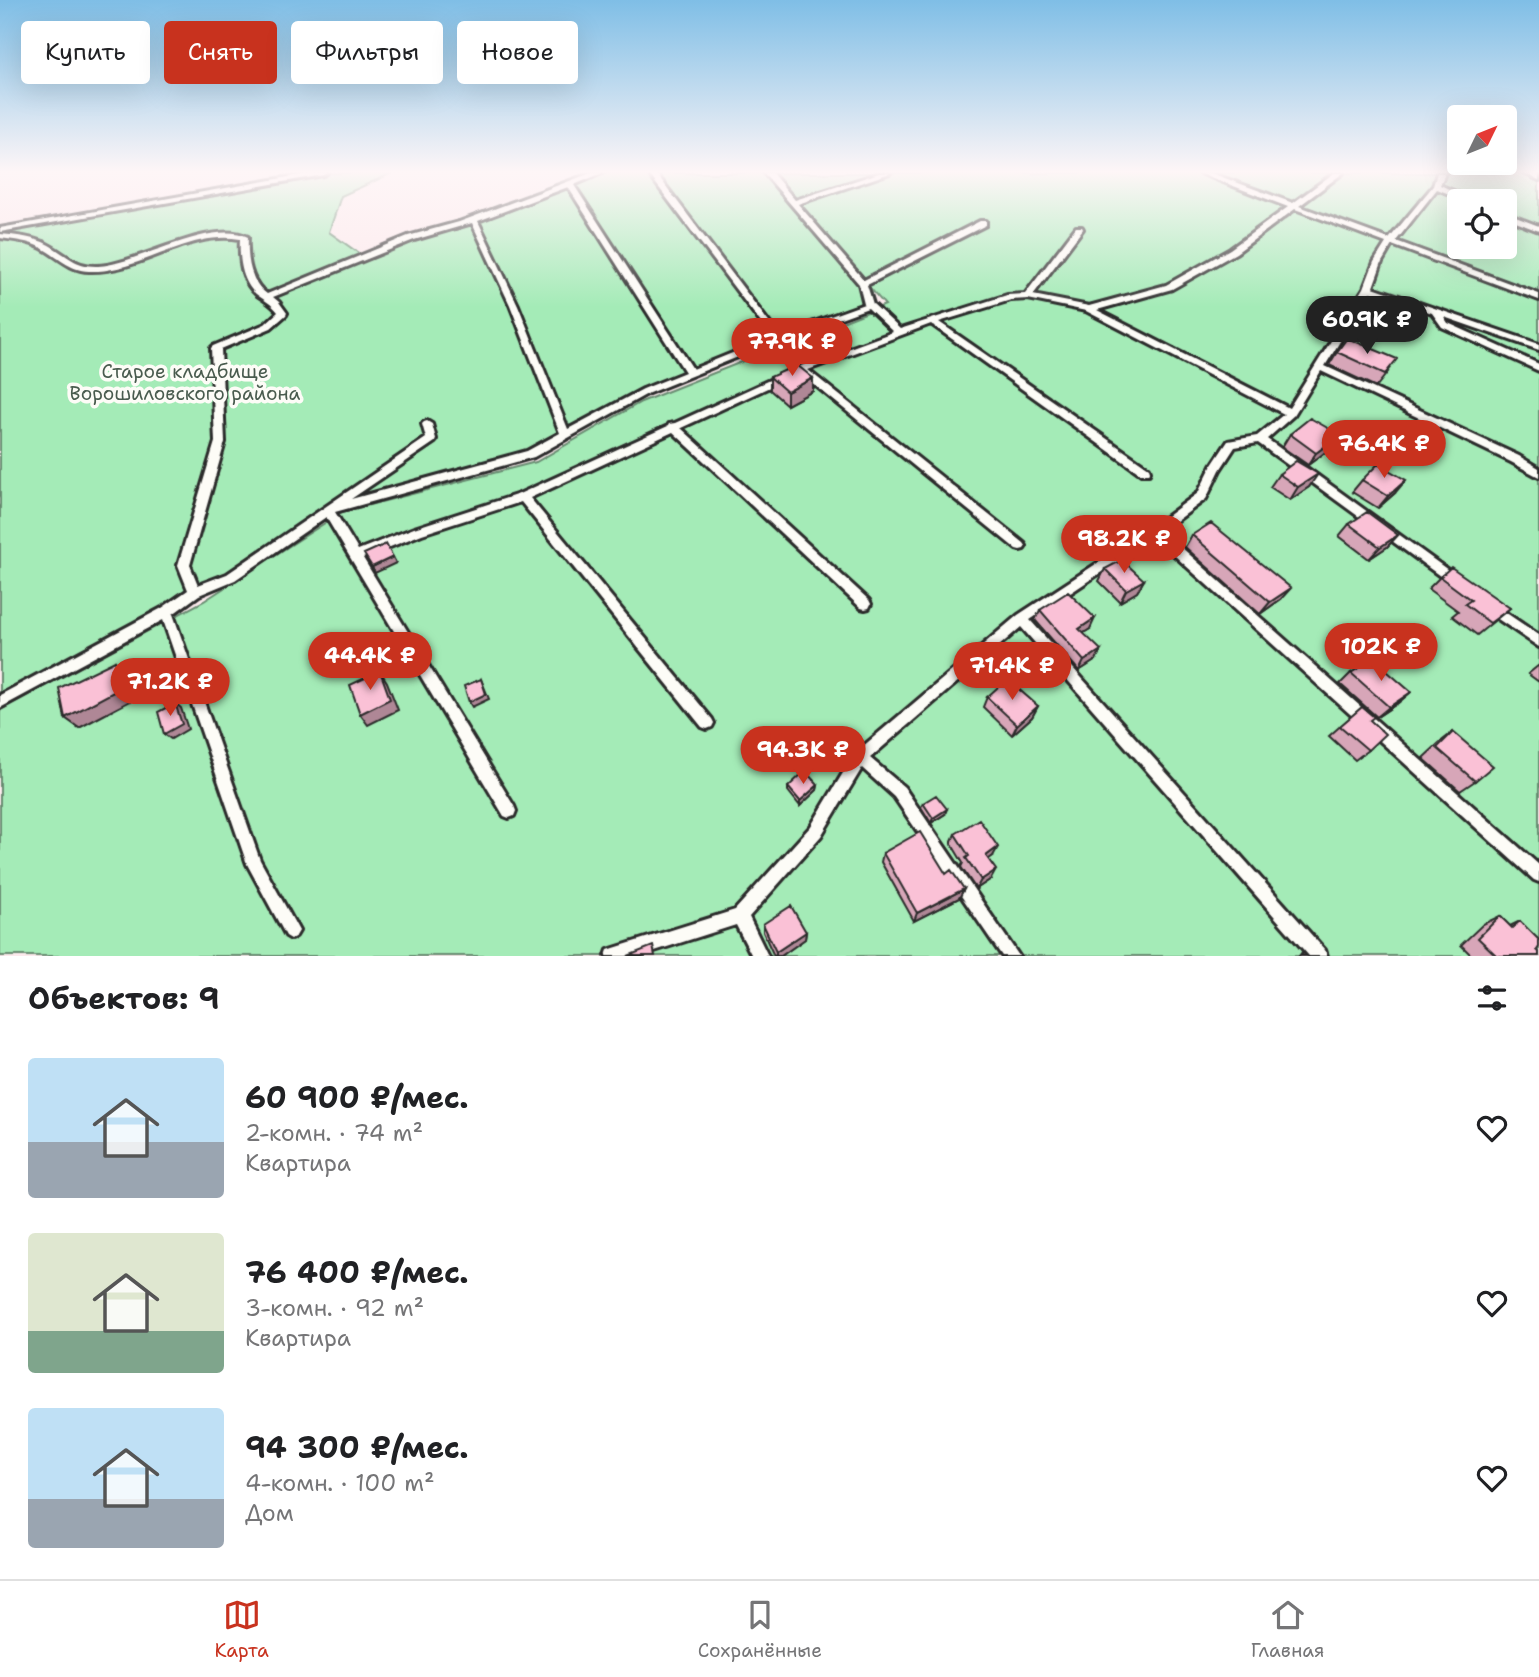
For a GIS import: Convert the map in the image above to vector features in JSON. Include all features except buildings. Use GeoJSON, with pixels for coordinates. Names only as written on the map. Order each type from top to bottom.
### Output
{"type":"FeatureCollection","features":[{"type":"Feature","properties":{"kind":"lane"},"geometry":{"type":"LineString","coordinates":[[0,230],[70,218]]}},
{"type":"Feature","properties":{"kind":"lane"},"geometry":{"type":"LineString","coordinates":[[268,296],[411,238],[480,218]]}},
{"type":"Feature","properties":{"kind":"lane"},"geometry":{"type":"LineString","coordinates":[[592,218],[691,373]]}},
{"type":"Feature","properties":{"kind":"lane"},"geometry":{"type":"LineString","coordinates":[[686,218],[768,327],[772,340]]}},
{"type":"Feature","properties":{"kind":"lane"},"geometry":{"type":"LineString","coordinates":[[806,218],[863,284],[869,305],[899,333]]}},
{"type":"Feature","properties":{"kind":"lane"},"geometry":{"type":"LineString","coordinates":[[1089,309],[1169,287],[1233,251],[1279,218]]}},
{"type":"Feature","properties":{"kind":"lane"},"geometry":{"type":"LineString","coordinates":[[1322,218],[1539,297]]}},
{"type":"Feature","properties":{"kind":"lane"},"geometry":{"type":"LineString","coordinates":[[614,956],[740,916],[816,831],[860,758],[1022,619],[1155,531],[1202,496],[1232,444],[1261,439],[1291,413],[1368,288],[1378,262],[1410,218]]}},
{"type":"Feature","properties":{"kind":"lane"},"geometry":{"type":"LineString","coordinates":[[474,220],[513,305],[566,435]]}},
{"type":"Feature","properties":{"kind":"lane"},"geometry":{"type":"LineString","coordinates":[[1517,220],[1539,229]]}},
{"type":"Feature","properties":{"kind":"lane"},"geometry":{"type":"LineString","coordinates":[[863,284],[983,223]]}},
{"type":"Feature","properties":{"kind":"lane"},"geometry":{"type":"LineString","coordinates":[[1028,296],[1079,229]]}},
{"type":"Feature","properties":{"kind":"lane"},"geometry":{"type":"LineString","coordinates":[[0,236],[39,244],[74,266],[89,269],[108,267],[213,237],[235,234],[244,237],[243,255],[255,288],[278,302],[284,313],[268,326],[216,348],[220,442],[184,565],[195,592]]}},
{"type":"Feature","properties":{"kind":"lane"},"geometry":{"type":"LineString","coordinates":[[1368,288],[1539,347]]}},
{"type":"Feature","properties":{"kind":"lane"},"geometry":{"type":"LineString","coordinates":[[355,556],[418,531],[523,497],[800,369],[932,321],[1010,297],[1028,296],[1089,309],[1291,413]]}},
{"type":"Feature","properties":{"kind":"lane"},"geometry":{"type":"LineString","coordinates":[[328,510],[530,454],[646,391],[772,340],[869,305]]}},
{"type":"Feature","properties":{"kind":"lane"},"geometry":{"type":"LineString","coordinates":[[1436,313],[1445,325],[1539,368]]}},
{"type":"Feature","properties":{"kind":"lane"},"geometry":{"type":"LineString","coordinates":[[932,321],[1145,471]]}},
{"type":"Feature","properties":{"kind":"lane"},"geometry":{"type":"LineString","coordinates":[[1320,367],[1515,459],[1539,473]]}},
{"type":"Feature","properties":{"kind":"lane"},"geometry":{"type":"LineString","coordinates":[[800,369],[1020,546]]}},
{"type":"Feature","properties":{"kind":"lane"},"geometry":{"type":"LineString","coordinates":[[0,702],[166,612],[195,592],[231,577],[431,439],[427,424]]}},
{"type":"Feature","properties":{"kind":"lane"},"geometry":{"type":"LineString","coordinates":[[673,426],[865,604]]}},
{"type":"Feature","properties":{"kind":"lane"},"geometry":{"type":"LineString","coordinates":[[1261,439],[1461,585]]}},
{"type":"Feature","properties":{"kind":"lane"},"geometry":{"type":"LineString","coordinates":[[523,497],[707,723]]}},
{"type":"Feature","properties":{"kind":"lane"},"geometry":{"type":"LineString","coordinates":[[328,510],[509,811]]}},
{"type":"Feature","properties":{"kind":"lane"},"geometry":{"type":"LineString","coordinates":[[1155,531],[1539,876]]}},
{"type":"Feature","properties":{"kind":"lane"},"geometry":{"type":"LineString","coordinates":[[1483,601],[1539,642]]}},
{"type":"Feature","properties":{"kind":"lane"},"geometry":{"type":"LineString","coordinates":[[166,612],[254,864],[291,931]]}},
{"type":"Feature","properties":{"kind":"lane"},"geometry":{"type":"LineString","coordinates":[[1022,619],[1319,956]]}},
{"type":"Feature","properties":{"kind":"lane"},"geometry":{"type":"LineString","coordinates":[[860,758],[900,792],[1011,956]]}},
{"type":"Feature","properties":{"kind":"lane"},"geometry":{"type":"LineString","coordinates":[[740,916],[761,956]]}},
{"type":"Feature","properties":{"kind":"green space","name":"Старое кладбище Ворошиловского района"},"geometry":{"type":"Polygon","coordinates":[[[65,218],[334,218],[329,232],[367,259],[411,239],[473,218],[803,218],[859,285],[864,303],[642,391],[532,451],[328,506],[227,576],[0,701],[0,229],[65,218]]]}},
{"type":"Feature","properties":{"kind":"green space"},"geometry":{"type":"Polygon","coordinates":[[[809,218],[1447,218],[1447,259],[1517,259],[1517,218],[1539,218],[1539,956],[0,956],[0,710],[204,601],[342,512],[536,462],[641,402],[885,305],[809,218]]]}}]}
